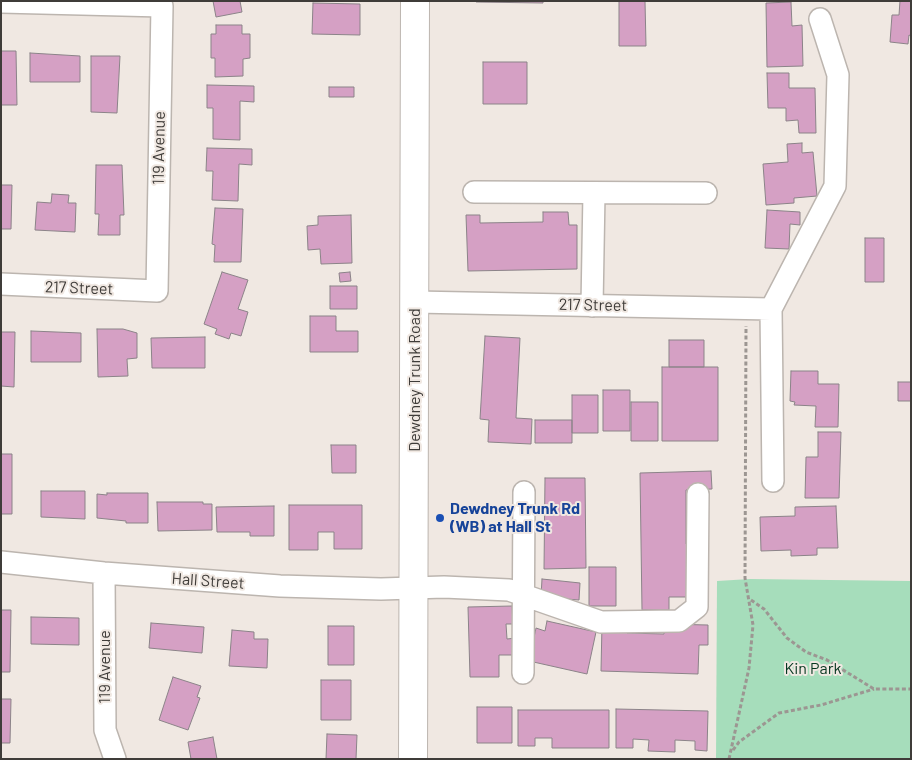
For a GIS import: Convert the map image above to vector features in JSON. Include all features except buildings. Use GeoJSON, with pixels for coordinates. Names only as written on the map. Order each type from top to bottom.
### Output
{"type":"FeatureCollection","features":[{"type":"Feature","properties":{"kind":"main road","name":"Dewdney Trunk Road"},"geometry":{"type":"LineString","coordinates":[[413,759],[415,1]]}},
{"type":"Feature","properties":{"kind":"street","name":"119 Avenue"},"geometry":{"type":"LineString","coordinates":[[1,2],[162,6],[157,291]]}},
{"type":"Feature","properties":{"kind":"street"},"geometry":{"type":"LineString","coordinates":[[773,481],[771,309],[835,186],[838,75],[820,19]]}},
{"type":"Feature","properties":{"kind":"street"},"geometry":{"type":"LineString","coordinates":[[474,192],[706,194]]}},
{"type":"Feature","properties":{"kind":"street"},"geometry":{"type":"LineString","coordinates":[[592,306],[594,193]]}},
{"type":"Feature","properties":{"kind":"street","name":"217 Street"},"geometry":{"type":"LineString","coordinates":[[1,284],[157,291]]}},
{"type":"Feature","properties":{"kind":"street","name":"217 Street"},"geometry":{"type":"LineString","coordinates":[[415,302],[771,309]]}},
{"type":"Feature","properties":{"kind":"street"},"geometry":{"type":"LineString","coordinates":[[523,673],[525,596],[524,492]]}},
{"type":"Feature","properties":{"kind":"street","name":"Hall Street"},"geometry":{"type":"LineString","coordinates":[[1,562],[104,573],[280,586],[444,587],[509,590],[601,622],[679,620],[697,607],[698,494]]}},
{"type":"Feature","properties":{"kind":"street","name":"119 Avenue"},"geometry":{"type":"LineString","coordinates":[[104,573],[105,730],[115,759]]}},
{"type":"Feature","properties":{"kind":"path"},"geometry":{"type":"LineString","coordinates":[[730,759],[752,644],[751,600],[745,578],[746,308]]}},
{"type":"Feature","properties":{"kind":"path"},"geometry":{"type":"LineString","coordinates":[[751,600],[764,609],[788,638],[806,652],[827,660],[874,689]]}},
{"type":"Feature","properties":{"kind":"path"},"geometry":{"type":"LineString","coordinates":[[731,753],[739,742],[779,713],[821,705],[874,689],[911,689]]}},
{"type":"Feature","properties":{"kind":"green space","name":"Kin Park"},"geometry":{"type":"Polygon","coordinates":[[[750,579],[911,581],[911,759],[716,759],[717,581],[750,579]]]}},
{"type":"Feature","properties":{"kind":"place","name":"Dewdney Trunk Rd (WB) at Hall St"},"geometry":{"type":"Point","coordinates":[440,518]}}]}
